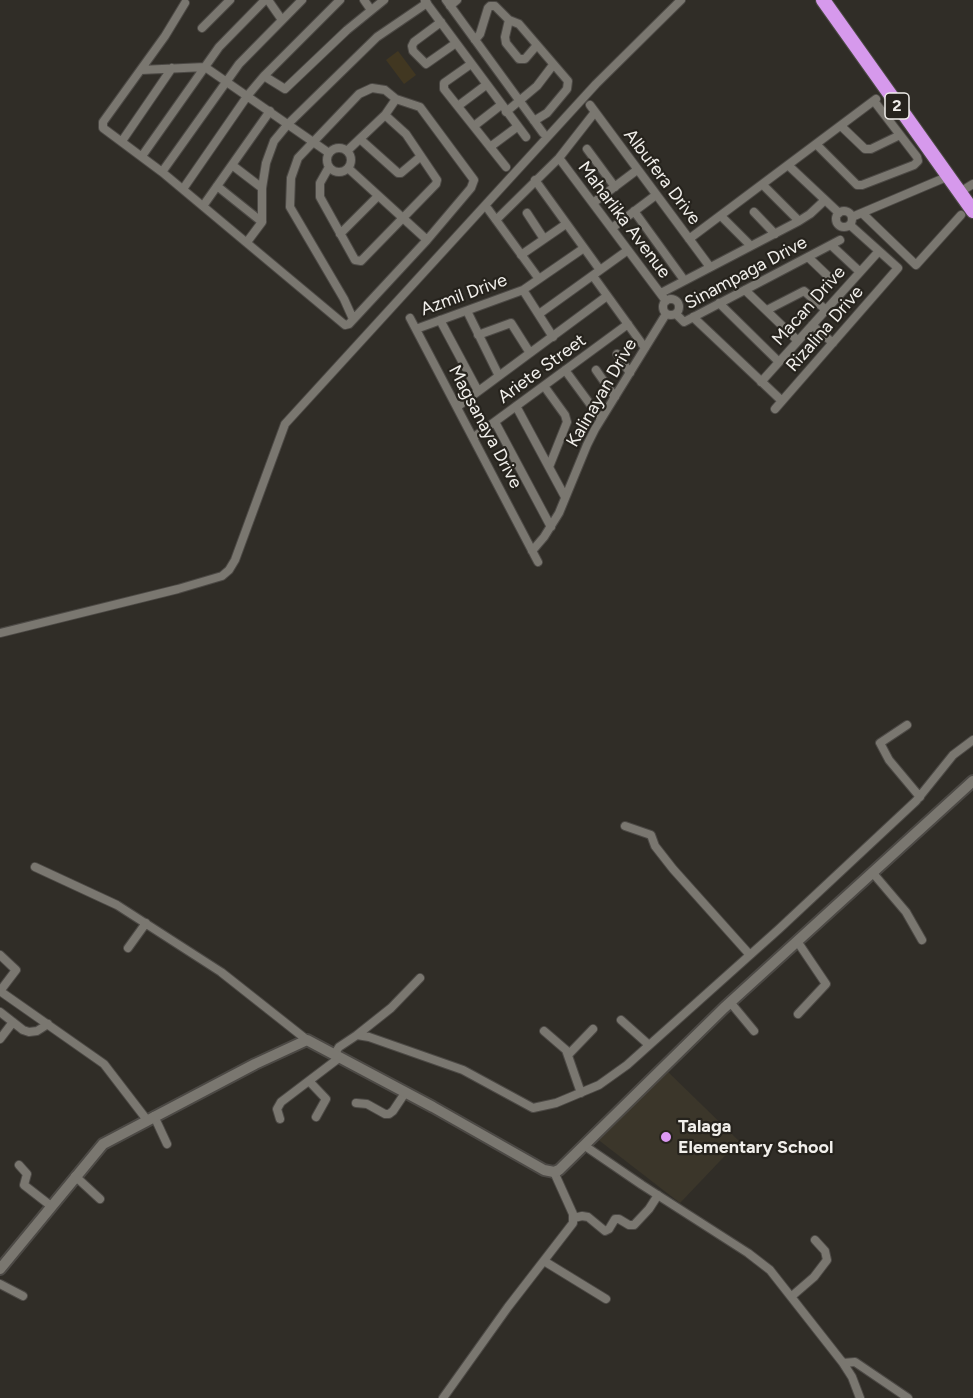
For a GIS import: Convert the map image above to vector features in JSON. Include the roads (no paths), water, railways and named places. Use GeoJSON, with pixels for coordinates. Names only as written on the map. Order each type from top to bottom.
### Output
{"type":"FeatureCollection","features":[{"type":"Feature","properties":{"kind":"highway","name":"2"},"geometry":{"type":"LineString","coordinates":[[823,0],[967,204]]}},
{"type":"Feature","properties":{"kind":"street"},"geometry":{"type":"LineString","coordinates":[[202,28],[230,0]]}},
{"type":"Feature","properties":{"kind":"street"},"geometry":{"type":"LineString","coordinates":[[142,156],[231,34],[267,0],[282,20]]}},
{"type":"Feature","properties":{"kind":"street"},"geometry":{"type":"LineString","coordinates":[[183,189],[248,95],[340,0]]}},
{"type":"Feature","properties":{"kind":"street"},"geometry":{"type":"LineString","coordinates":[[364,0],[371,10]]}},
{"type":"Feature","properties":{"kind":"street"},"geometry":{"type":"LineString","coordinates":[[264,76],[285,89],[347,30],[384,0]]}},
{"type":"Feature","properties":{"kind":"street"},"geometry":{"type":"LineString","coordinates":[[457,0],[448,3],[543,133]]}},
{"type":"Feature","properties":{"kind":"street"},"geometry":{"type":"LineString","coordinates":[[0,633],[178,589],[222,576],[229,570],[235,560],[285,424],[596,84],[681,0]]}},
{"type":"Feature","properties":{"kind":"street"},"geometry":{"type":"LineString","coordinates":[[162,172],[245,56],[300,1]]}},
{"type":"Feature","properties":{"kind":"street"},"geometry":{"type":"LineString","coordinates":[[247,242],[262,222],[262,188],[266,163],[274,141],[288,124],[376,37],[426,2],[526,137]]}},
{"type":"Feature","properties":{"kind":"street"},"geometry":{"type":"LineString","coordinates":[[185,3],[165,36],[102,125],[183,189],[345,325],[353,319],[426,240],[471,188],[474,180],[420,107],[396,99],[385,90],[365,89],[312,141],[298,158],[291,178],[290,207],[344,299],[353,319]]}},
{"type":"Feature","properties":{"kind":"street"},"geometry":{"type":"LineString","coordinates":[[475,40],[480,34],[487,3],[495,6],[509,20],[519,24],[568,81],[569,85],[547,112],[534,121]]}},
{"type":"Feature","properties":{"kind":"street"},"geometry":{"type":"LineString","coordinates":[[509,20],[506,43],[519,59],[525,59],[537,45]]}},
{"type":"Feature","properties":{"kind":"street"},"geometry":{"type":"LineString","coordinates":[[441,22],[414,42],[413,51],[426,64],[456,43]]}},
{"type":"Feature","properties":{"kind":"street"},"geometry":{"type":"LineString","coordinates":[[471,64],[443,86],[506,167]]}},
{"type":"Feature","properties":{"kind":"street"},"geometry":{"type":"LineString","coordinates":[[474,126],[520,102],[554,65]]}},
{"type":"Feature","properties":{"kind":"street"},"geometry":{"type":"LineString","coordinates":[[141,70],[205,67],[329,153]]}},
{"type":"Feature","properties":{"kind":"street"},"geometry":{"type":"LineString","coordinates":[[122,141],[172,68]]}},
{"type":"Feature","properties":{"kind":"street"},"geometry":{"type":"LineString","coordinates":[[458,106],[486,84]]}},
{"type":"Feature","properties":{"kind":"street"},"geometry":{"type":"LineString","coordinates":[[347,151],[386,115],[396,99]]}},
{"type":"Feature","properties":{"kind":"street"},"geometry":{"type":"LineString","coordinates":[[689,239],[789,166],[816,144],[875,100],[918,161],[914,165],[857,185],[816,144]]}},
{"type":"Feature","properties":{"kind":"street","name":"Albufera Drive"},"geometry":{"type":"LineString","coordinates":[[559,158],[592,109],[710,267]]}},
{"type":"Feature","properties":{"kind":"street"},"geometry":{"type":"LineString","coordinates":[[203,206],[270,111]]}},
{"type":"Feature","properties":{"kind":"street"},"geometry":{"type":"LineString","coordinates":[[329,167],[320,183],[320,197],[355,260],[361,261],[404,219],[436,184],[437,180],[406,134],[386,115]]}},
{"type":"Feature","properties":{"kind":"street"},"geometry":{"type":"LineString","coordinates":[[840,126],[865,149],[871,149],[900,135]]}},
{"type":"Feature","properties":{"kind":"street"},"geometry":{"type":"LineString","coordinates":[[490,147],[517,127]]}},
{"type":"Feature","properties":{"kind":"street"},"geometry":{"type":"LineString","coordinates":[[360,139],[398,173],[402,173],[420,157]]}},
{"type":"Feature","properties":{"kind":"street"},"geometry":{"type":"LineString","coordinates":[[341,148],[347,151],[351,163],[348,168],[338,172],[329,167],[327,160],[329,153],[341,148]]}},
{"type":"Feature","properties":{"kind":"street"},"geometry":{"type":"LineString","coordinates":[[586,149],[615,187]]}},
{"type":"Feature","properties":{"kind":"street"},"geometry":{"type":"LineString","coordinates":[[496,220],[559,158]]}},
{"type":"Feature","properties":{"kind":"street","name":"Maharlika Avenue"},"geometry":{"type":"LineString","coordinates":[[559,158],[663,297]]}},
{"type":"Feature","properties":{"kind":"street"},"geometry":{"type":"LineString","coordinates":[[232,165],[262,188]]}},
{"type":"Feature","properties":{"kind":"street"},"geometry":{"type":"LineString","coordinates":[[789,166],[839,213]]}},
{"type":"Feature","properties":{"kind":"street"},"geometry":{"type":"LineString","coordinates":[[348,168],[426,240]]}},
{"type":"Feature","properties":{"kind":"street"},"geometry":{"type":"LineString","coordinates":[[593,203],[638,170]]}},
{"type":"Feature","properties":{"kind":"street"},"geometry":{"type":"LineString","coordinates":[[879,251],[851,221],[847,211],[839,213],[836,218],[837,224],[845,227],[851,221],[862,213],[949,176]]}},
{"type":"Feature","properties":{"kind":"street"},"geometry":{"type":"LineString","coordinates":[[535,180],[600,270]]}},
{"type":"Feature","properties":{"kind":"street"},"geometry":{"type":"LineString","coordinates":[[862,213],[916,265],[967,204],[973,184]]}},
{"type":"Feature","properties":{"kind":"street"},"geometry":{"type":"LineString","coordinates":[[763,185],[799,221]]}},
{"type":"Feature","properties":{"kind":"street"},"geometry":{"type":"LineString","coordinates":[[218,186],[262,222]]}},
{"type":"Feature","properties":{"kind":"street"},"geometry":{"type":"LineString","coordinates":[[612,228],[656,195]]}},
{"type":"Feature","properties":{"kind":"street"},"geometry":{"type":"LineString","coordinates":[[340,234],[378,196]]}},
{"type":"Feature","properties":{"kind":"street"},"geometry":{"type":"LineString","coordinates":[[663,297],[678,303],[679,309],[676,314],[672,316],[666,314],[662,308],[663,297],[684,280],[799,221],[825,200]]}},
{"type":"Feature","properties":{"kind":"street"},"geometry":{"type":"LineString","coordinates":[[488,209],[539,279]]}},
{"type":"Feature","properties":{"kind":"street"},"geometry":{"type":"LineString","coordinates":[[634,211],[684,280]]}},
{"type":"Feature","properties":{"kind":"street"},"geometry":{"type":"LineString","coordinates":[[754,212],[775,234]]}},
{"type":"Feature","properties":{"kind":"street"},"geometry":{"type":"LineString","coordinates":[[527,213],[544,239]]}},
{"type":"Feature","properties":{"kind":"street"},"geometry":{"type":"LineString","coordinates":[[721,216],[751,246]]}},
{"type":"Feature","properties":{"kind":"street"},"geometry":{"type":"LineString","coordinates":[[521,255],[566,224]]}},
{"type":"Feature","properties":{"kind":"street","name":"Sinampaga Drive"},"geometry":{"type":"LineString","coordinates":[[676,314],[684,322],[840,240]]}},
{"type":"Feature","properties":{"kind":"street","name":"Sinampaga Drive"},"geometry":{"type":"LineString","coordinates":[[831,245],[860,272]]}},
{"type":"Feature","properties":{"kind":"street","name":"Azmil Drive"},"geometry":{"type":"LineString","coordinates":[[416,329],[523,290],[584,248]]}},
{"type":"Feature","properties":{"kind":"street"},"geometry":{"type":"LineString","coordinates":[[539,314],[628,250]]}},
{"type":"Feature","properties":{"kind":"street","name":"Rizalina Drive"},"geometry":{"type":"LineString","coordinates":[[775,410],[898,268],[879,251]]}},
{"type":"Feature","properties":{"kind":"street","name":"Macan Drive"},"geometry":{"type":"LineString","coordinates":[[761,382],[879,251]]}},
{"type":"Feature","properties":{"kind":"street"},"geometry":{"type":"LineString","coordinates":[[808,257],[832,280]]}},
{"type":"Feature","properties":{"kind":"street"},"geometry":{"type":"LineString","coordinates":[[593,276],[645,348]]}},
{"type":"Feature","properties":{"kind":"street"},"geometry":{"type":"LineString","coordinates":[[523,290],[553,337]]}},
{"type":"Feature","properties":{"kind":"street"},"geometry":{"type":"LineString","coordinates":[[746,290],[798,341]]}},
{"type":"Feature","properties":{"kind":"street"},"geometry":{"type":"LineString","coordinates":[[767,310],[804,291],[826,310]]}},
{"type":"Feature","properties":{"kind":"street"},"geometry":{"type":"LineString","coordinates":[[457,407],[608,296]]}},
{"type":"Feature","properties":{"kind":"street"},"geometry":{"type":"LineString","coordinates":[[719,303],[779,362]]}},
{"type":"Feature","properties":{"kind":"street"},"geometry":{"type":"LineString","coordinates":[[467,310],[499,376]]}},
{"type":"Feature","properties":{"kind":"street","name":"Kalinayan Drive"},"geometry":{"type":"LineString","coordinates":[[532,551],[551,527],[601,419],[666,314]]}},
{"type":"Feature","properties":{"kind":"street"},"geometry":{"type":"LineString","coordinates":[[693,317],[782,401]]}},
{"type":"Feature","properties":{"kind":"street","name":"Magsanaya Drive"},"geometry":{"type":"LineString","coordinates":[[410,318],[538,562]]}},
{"type":"Feature","properties":{"kind":"street"},"geometry":{"type":"LineString","coordinates":[[440,320],[478,391]]}},
{"type":"Feature","properties":{"kind":"street"},"geometry":{"type":"LineString","coordinates":[[478,334],[511,323],[530,353]]}},
{"type":"Feature","properties":{"kind":"street","name":"Ariete Street"},"geometry":{"type":"LineString","coordinates":[[474,438],[628,324]]}},
{"type":"Feature","properties":{"kind":"street"},"geometry":{"type":"LineString","coordinates":[[812,325],[833,343]]}},
{"type":"Feature","properties":{"kind":"street"},"geometry":{"type":"LineString","coordinates":[[617,354],[630,373]]}},
{"type":"Feature","properties":{"kind":"street"},"geometry":{"type":"LineString","coordinates":[[565,370],[601,419]]}},
{"type":"Feature","properties":{"kind":"street"},"geometry":{"type":"LineString","coordinates":[[596,370],[615,397]]}},
{"type":"Feature","properties":{"kind":"street"},"geometry":{"type":"LineString","coordinates":[[544,386],[567,422],[549,467]]}},
{"type":"Feature","properties":{"kind":"street"},"geometry":{"type":"LineString","coordinates":[[516,406],[566,498]]}},
{"type":"Feature","properties":{"kind":"street"},"geometry":{"type":"LineString","coordinates":[[495,422],[551,527]]}},
{"type":"Feature","properties":{"kind":"street"},"geometry":{"type":"LineString","coordinates":[[907,725],[880,743],[889,759],[920,797]]}},
{"type":"Feature","properties":{"kind":"street"},"geometry":{"type":"LineString","coordinates":[[357,1035],[463,1070],[533,1108],[556,1102],[599,1085],[615,1075],[750,955],[920,797],[953,755],[973,740]]}},
{"type":"Feature","properties":{"kind":"street"},"geometry":{"type":"LineString","coordinates":[[35,867],[117,905],[220,972],[307,1040],[544,1170],[554,1172],[564,1166],[585,1146],[730,1002],[872,872],[971,786]]}},
{"type":"Feature","properties":{"kind":"street"},"geometry":{"type":"LineString","coordinates":[[625,826],[651,835],[655,846],[672,869],[750,955]]}},
{"type":"Feature","properties":{"kind":"street"},"geometry":{"type":"LineString","coordinates":[[872,872],[906,912],[922,940]]}},
{"type":"Feature","properties":{"kind":"street"},"geometry":{"type":"LineString","coordinates":[[128,948],[146,924]]}},
{"type":"Feature","properties":{"kind":"street"},"geometry":{"type":"LineString","coordinates":[[797,941],[826,984],[798,1014]]}},
{"type":"Feature","properties":{"kind":"street"},"geometry":{"type":"LineString","coordinates":[[2,951],[16,970],[0,992],[104,1064],[150,1118],[167,1144]]}},
{"type":"Feature","properties":{"kind":"street"},"geometry":{"type":"LineString","coordinates":[[279,1119],[278,1106],[337,1056],[343,1044],[391,1008],[420,978]]}},
{"type":"Feature","properties":{"kind":"street"},"geometry":{"type":"LineString","coordinates":[[730,1002],[754,1031]]}},
{"type":"Feature","properties":{"kind":"street"},"geometry":{"type":"LineString","coordinates":[[0,1012],[29,1032],[48,1024]]}},
{"type":"Feature","properties":{"kind":"street"},"geometry":{"type":"LineString","coordinates":[[621,1020],[649,1045]]}},
{"type":"Feature","properties":{"kind":"street"},"geometry":{"type":"LineString","coordinates":[[0,1039],[13,1022]]}},
{"type":"Feature","properties":{"kind":"street"},"geometry":{"type":"LineString","coordinates":[[568,1055],[593,1029]]}},
{"type":"Feature","properties":{"kind":"street"},"geometry":{"type":"LineString","coordinates":[[544,1030],[561,1045],[568,1055],[569,1064],[581,1093]]}},
{"type":"Feature","properties":{"kind":"street"},"geometry":{"type":"LineString","coordinates":[[2,1264],[103,1144],[255,1064],[307,1040]]}},
{"type":"Feature","properties":{"kind":"street"},"geometry":{"type":"LineString","coordinates":[[309,1081],[326,1099],[316,1117]]}},
{"type":"Feature","properties":{"kind":"street"},"geometry":{"type":"LineString","coordinates":[[356,1103],[363,1103],[389,1114],[405,1093]]}},
{"type":"Feature","properties":{"kind":"street"},"geometry":{"type":"LineString","coordinates":[[585,1146],[764,1264],[843,1362],[860,1398]]}},
{"type":"Feature","properties":{"kind":"street"},"geometry":{"type":"LineString","coordinates":[[19,1165],[27,1174],[24,1185],[51,1206]]}},
{"type":"Feature","properties":{"kind":"street"},"geometry":{"type":"LineString","coordinates":[[443,1398],[570,1228],[574,1218],[554,1172]]}},
{"type":"Feature","properties":{"kind":"street"},"geometry":{"type":"LineString","coordinates":[[75,1176],[100,1199]]}},
{"type":"Feature","properties":{"kind":"street"},"geometry":{"type":"LineString","coordinates":[[574,1218],[588,1217],[604,1231],[609,1229],[615,1219],[633,1225],[643,1216],[658,1195]]}},
{"type":"Feature","properties":{"kind":"street"},"geometry":{"type":"LineString","coordinates":[[792,1296],[814,1277],[827,1260],[825,1251],[815,1240]]}},
{"type":"Feature","properties":{"kind":"street"},"geometry":{"type":"LineString","coordinates":[[544,1261],[606,1299]]}},
{"type":"Feature","properties":{"kind":"street"},"geometry":{"type":"LineString","coordinates":[[0,1284],[22,1296]]}},
{"type":"Feature","properties":{"kind":"street"},"geometry":{"type":"LineString","coordinates":[[843,1362],[855,1362],[908,1398]]}},
{"type":"Feature","properties":{"kind":"place","name":"Talaga Elementary School"},"geometry":{"type":"Point","coordinates":[666,1137]}}]}
